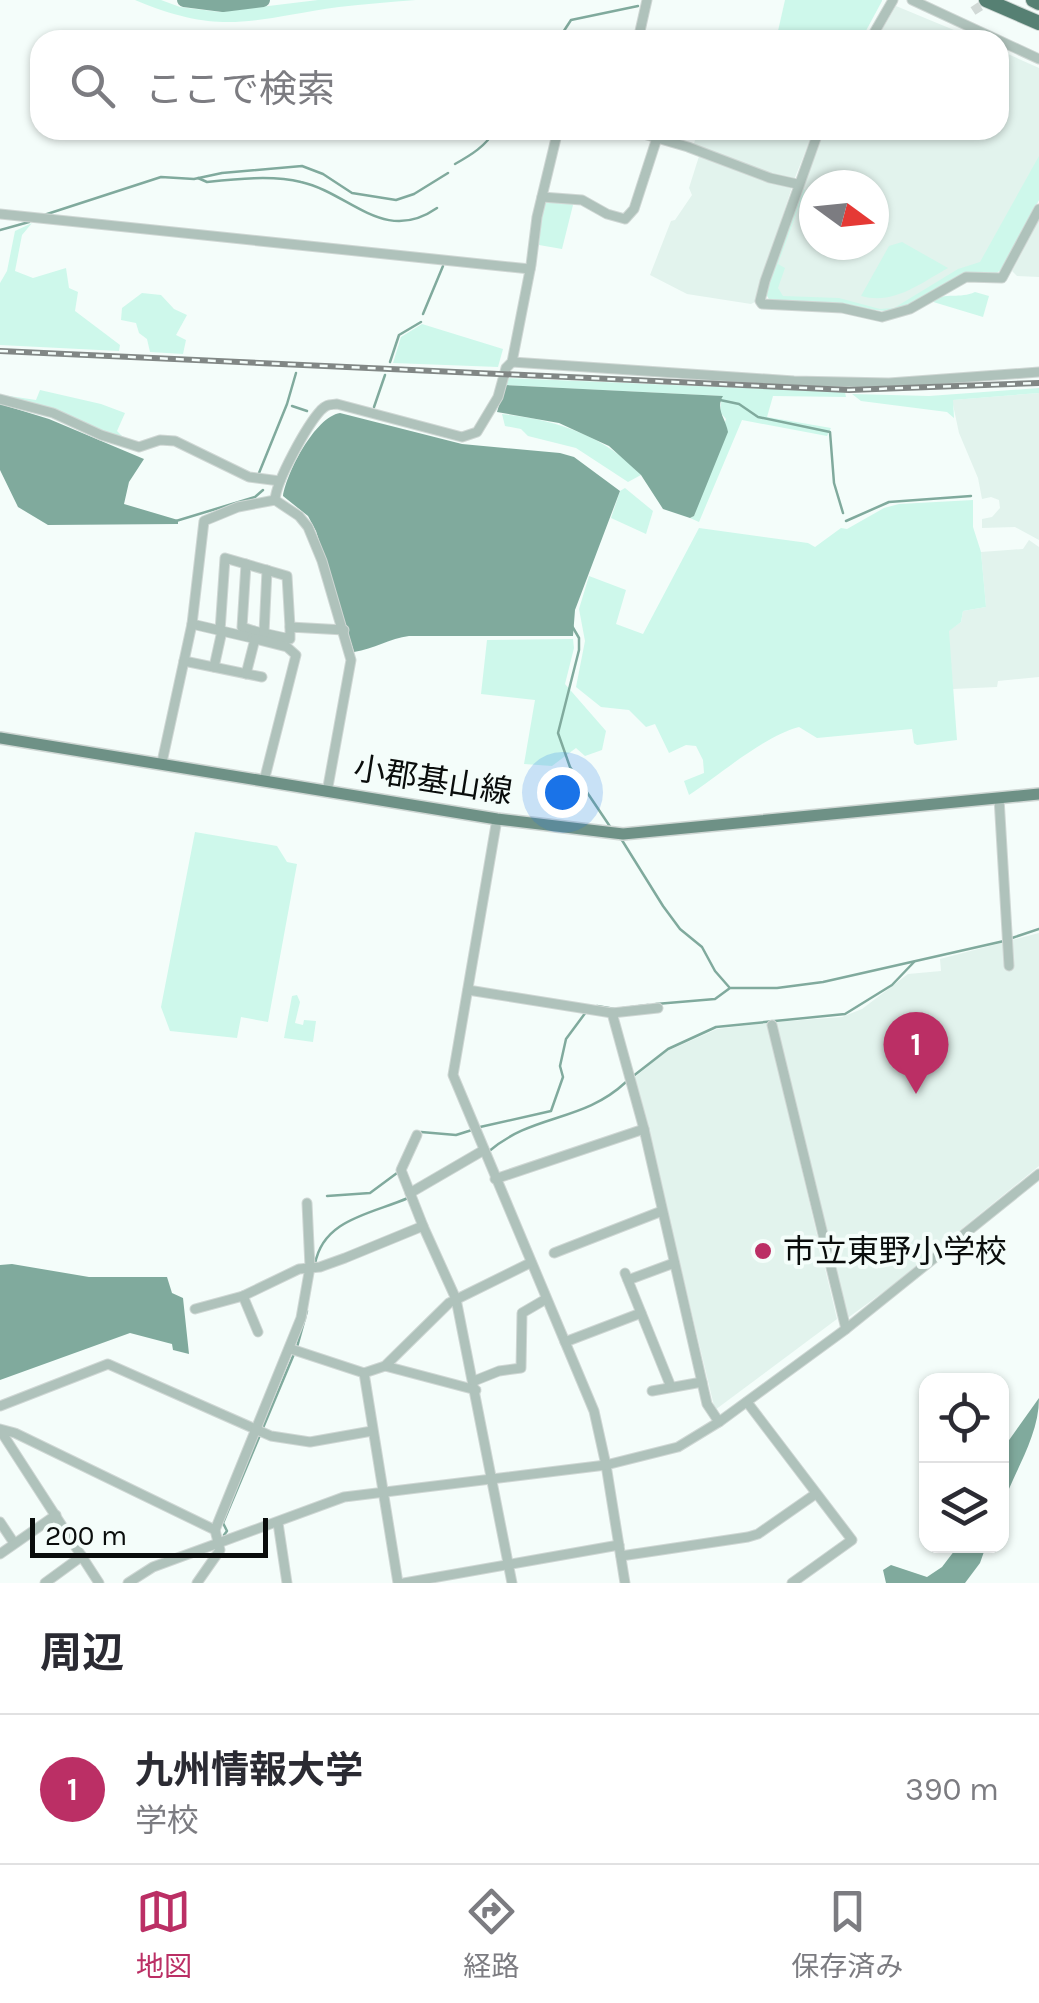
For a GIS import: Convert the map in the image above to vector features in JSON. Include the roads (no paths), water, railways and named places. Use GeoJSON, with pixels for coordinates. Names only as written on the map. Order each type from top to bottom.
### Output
{"type":"FeatureCollection","features":[{"type":"Feature","properties":{"kind":"highway"},"geometry":{"type":"LineString","coordinates":[[986,0],[1039,23]]}},
{"type":"Feature","properties":{"kind":"main road","name":"小郡基山線"},"geometry":{"type":"LineString","coordinates":[[0,738],[497,819],[616,834],[1039,794]]}},
{"type":"Feature","properties":{"kind":"street"},"geometry":{"type":"LineString","coordinates":[[640,30],[647,0]]}},
{"type":"Feature","properties":{"kind":"street"},"geometry":{"type":"LineString","coordinates":[[876,30],[893,0]]}},
{"type":"Feature","properties":{"kind":"street"},"geometry":{"type":"LineString","coordinates":[[912,0],[979,30]]}},
{"type":"Feature","properties":{"kind":"street"},"geometry":{"type":"LineString","coordinates":[[960,21],[973,11]]}},
{"type":"Feature","properties":{"kind":"street"},"geometry":{"type":"LineString","coordinates":[[1009,45],[1039,59]]}},
{"type":"Feature","properties":{"kind":"street"},"geometry":{"type":"LineString","coordinates":[[275,500],[280,481],[320,411],[329,405],[470,436],[477,432],[498,397],[506,368],[512,362],[556,140]]}},
{"type":"Feature","properties":{"kind":"street"},"geometry":{"type":"LineString","coordinates":[[542,197],[582,200],[625,219],[634,210],[656,140]]}},
{"type":"Feature","properties":{"kind":"street"},"geometry":{"type":"LineString","coordinates":[[663,140],[798,184]]}},
{"type":"Feature","properties":{"kind":"street"},"geometry":{"type":"LineString","coordinates":[[815,140],[765,281],[762,304],[842,308],[882,317],[910,309],[966,278],[1002,278],[1039,209]]}},
{"type":"Feature","properties":{"kind":"street"},"geometry":{"type":"LineString","coordinates":[[0,214],[530,269]]}},
{"type":"Feature","properties":{"kind":"street"},"geometry":{"type":"LineString","coordinates":[[512,362],[889,384],[1039,372]]}},
{"type":"Feature","properties":{"kind":"street"},"geometry":{"type":"LineString","coordinates":[[0,399],[53,413],[139,447],[160,440],[174,441],[249,478],[280,481]]}},
{"type":"Feature","properties":{"kind":"street"},"geometry":{"type":"LineString","coordinates":[[162,762],[192,624],[204,521],[238,507],[275,500],[308,527],[351,660],[326,792]]}},
{"type":"Feature","properties":{"kind":"street"},"geometry":{"type":"LineString","coordinates":[[192,624],[221,631],[290,639],[287,576],[225,558],[221,631],[214,667]]}},
{"type":"Feature","properties":{"kind":"street"},"geometry":{"type":"LineString","coordinates":[[246,564],[242,627],[296,655],[264,782]]}},
{"type":"Feature","properties":{"kind":"street"},"geometry":{"type":"LineString","coordinates":[[246,674],[267,570]]}},
{"type":"Feature","properties":{"kind":"street"},"geometry":{"type":"LineString","coordinates":[[290,628],[344,630]]}},
{"type":"Feature","properties":{"kind":"street"},"geometry":{"type":"LineString","coordinates":[[184,660],[262,677]]}},
{"type":"Feature","properties":{"kind":"street"},"geometry":{"type":"LineString","coordinates":[[998,798],[1009,966]]}},
{"type":"Feature","properties":{"kind":"street"},"geometry":{"type":"LineString","coordinates":[[497,819],[453,1075],[594,1411],[625,1583]]}},
{"type":"Feature","properties":{"kind":"street"},"geometry":{"type":"LineString","coordinates":[[468,990],[612,1013],[658,1008]]}},
{"type":"Feature","properties":{"kind":"street"},"geometry":{"type":"LineString","coordinates":[[612,1013],[644,1128],[707,1404],[719,1422]]}},
{"type":"Feature","properties":{"kind":"street"},"geometry":{"type":"LineString","coordinates":[[772,1026],[846,1330]]}},
{"type":"Feature","properties":{"kind":"street"},"geometry":{"type":"LineString","coordinates":[[495,1179],[644,1128]]}},
{"type":"Feature","properties":{"kind":"street"},"geometry":{"type":"LineString","coordinates":[[417,1136],[401,1170],[456,1299],[512,1583]]}},
{"type":"Feature","properties":{"kind":"street"},"geometry":{"type":"LineString","coordinates":[[410,1194],[484,1150]]}},
{"type":"Feature","properties":{"kind":"street"},"geometry":{"type":"LineString","coordinates":[[128,1583],[142,1572],[344,1497],[606,1465],[678,1447],[846,1330],[1039,1174]]}},
{"type":"Feature","properties":{"kind":"street"},"geometry":{"type":"LineString","coordinates":[[215,1530],[301,1318],[310,1266],[307,1203]]}},
{"type":"Feature","properties":{"kind":"street"},"geometry":{"type":"LineString","coordinates":[[554,1253],[662,1211]]}},
{"type":"Feature","properties":{"kind":"street"},"geometry":{"type":"LineString","coordinates":[[195,1309],[243,1296],[310,1266],[320,1267],[423,1226]]}},
{"type":"Feature","properties":{"kind":"street"},"geometry":{"type":"LineString","coordinates":[[291,1349],[364,1373],[385,1366],[456,1299],[530,1263]]}},
{"type":"Feature","properties":{"kind":"street"},"geometry":{"type":"LineString","coordinates":[[671,1387],[626,1276],[674,1263]]}},
{"type":"Feature","properties":{"kind":"street"},"geometry":{"type":"LineString","coordinates":[[243,1296],[258,1332]]}},
{"type":"Feature","properties":{"kind":"street"},"geometry":{"type":"LineString","coordinates":[[385,1366],[475,1386],[499,1371],[521,1368],[522,1313],[546,1299]]}},
{"type":"Feature","properties":{"kind":"street"},"geometry":{"type":"LineString","coordinates":[[564,1342],[641,1313]]}},
{"type":"Feature","properties":{"kind":"street"},"geometry":{"type":"LineString","coordinates":[[0,1406],[108,1364],[257,1431],[310,1442],[372,1431]]}},
{"type":"Feature","properties":{"kind":"street"},"geometry":{"type":"LineString","coordinates":[[364,1373],[401,1583],[461,1579],[509,1565],[620,1550],[748,1537],[814,1495]]}},
{"type":"Feature","properties":{"kind":"street"},"geometry":{"type":"LineString","coordinates":[[652,1391],[702,1382]]}},
{"type":"Feature","properties":{"kind":"street"},"geometry":{"type":"LineString","coordinates":[[746,1402],[852,1540],[792,1583]]}},
{"type":"Feature","properties":{"kind":"street"},"geometry":{"type":"LineString","coordinates":[[0,1430],[99,1583]]}},
{"type":"Feature","properties":{"kind":"street"},"geometry":{"type":"LineString","coordinates":[[0,1430],[14,1433],[215,1530],[220,1550],[197,1583]]}},
{"type":"Feature","properties":{"kind":"street"},"geometry":{"type":"LineString","coordinates":[[0,1554],[56,1515]]}},
{"type":"Feature","properties":{"kind":"street"},"geometry":{"type":"LineString","coordinates":[[0,1522],[14,1543]]}},
{"type":"Feature","properties":{"kind":"street"},"geometry":{"type":"LineString","coordinates":[[278,1522],[288,1583]]}},
{"type":"Feature","properties":{"kind":"street"},"geometry":{"type":"LineString","coordinates":[[45,1583],[82,1556]]}},
{"type":"Feature","properties":{"kind":"waterway"},"geometry":{"type":"LineString","coordinates":[[184,0],[223,5],[263,0]]}},
{"type":"Feature","properties":{"kind":"waterway"},"geometry":{"type":"LineString","coordinates":[[564,30],[571,20],[638,6]]}},
{"type":"Feature","properties":{"kind":"waterway"},"geometry":{"type":"LineString","coordinates":[[455,164],[487,140]]}},
{"type":"Feature","properties":{"kind":"waterway"},"geometry":{"type":"LineString","coordinates":[[44,215],[161,177],[194,179],[302,166],[352,193],[396,200],[448,173]]}},
{"type":"Feature","properties":{"kind":"waterway"},"geometry":{"type":"LineString","coordinates":[[198,178],[207,182],[266,178],[301,182],[384,219],[418,218],[437,208]]}},
{"type":"Feature","properties":{"kind":"waterway"},"geometry":{"type":"LineString","coordinates":[[0,230],[29,222]]}},
{"type":"Feature","properties":{"kind":"waterway"},"geometry":{"type":"LineString","coordinates":[[423,314],[443,266]]}},
{"type":"Feature","properties":{"kind":"waterway"},"geometry":{"type":"LineString","coordinates":[[390,362],[399,335],[421,322]]}},
{"type":"Feature","properties":{"kind":"waterway"},"geometry":{"type":"LineString","coordinates":[[259,473],[296,373]]}},
{"type":"Feature","properties":{"kind":"waterway"},"geometry":{"type":"LineString","coordinates":[[374,407],[385,375]]}},
{"type":"Feature","properties":{"kind":"waterway"},"geometry":{"type":"LineString","coordinates":[[720,400],[739,404],[758,417],[830,432],[834,483],[843,513]]}},
{"type":"Feature","properties":{"kind":"waterway"},"geometry":{"type":"LineString","coordinates":[[292,406],[307,411]]}},
{"type":"Feature","properties":{"kind":"waterway"},"geometry":{"type":"LineString","coordinates":[[176,521],[255,497],[263,490]]}},
{"type":"Feature","properties":{"kind":"waterway"},"geometry":{"type":"LineString","coordinates":[[846,521],[889,502],[971,496]]}},
{"type":"Feature","properties":{"kind":"waterway"},"geometry":{"type":"LineString","coordinates":[[572,626],[579,638],[579,650],[558,733],[570,767],[611,828]]}},
{"type":"Feature","properties":{"kind":"waterway"},"geometry":{"type":"LineString","coordinates":[[620,837],[663,906],[680,929],[702,947],[729,987]]}},
{"type":"Feature","properties":{"kind":"waterway"},"geometry":{"type":"LineString","coordinates":[[1012,938],[1039,929]]}},
{"type":"Feature","properties":{"kind":"waterway"},"geometry":{"type":"LineString","coordinates":[[656,1004],[715,999],[730,988],[777,988],[823,982],[1004,941]]}},
{"type":"Feature","properties":{"kind":"waterway"},"geometry":{"type":"LineString","coordinates":[[632,1077],[668,1049],[716,1027],[845,1014],[892,985],[914,962]]}},
{"type":"Feature","properties":{"kind":"waterway"},"geometry":{"type":"LineString","coordinates":[[597,1006],[615,1009],[648,1005]]}},
{"type":"Feature","properties":{"kind":"waterway"},"geometry":{"type":"LineString","coordinates":[[480,1127],[551,1111],[563,1077],[560,1066],[566,1039],[586,1012]]}},
{"type":"Feature","properties":{"kind":"waterway"},"geometry":{"type":"LineString","coordinates":[[488,1152],[522,1130],[592,1105],[626,1082]]}},
{"type":"Feature","properties":{"kind":"waterway"},"geometry":{"type":"LineString","coordinates":[[421,1132],[456,1135],[472,1130]]}},
{"type":"Feature","properties":{"kind":"waterway"},"geometry":{"type":"LineString","coordinates":[[327,1196],[370,1193],[397,1173]]}},
{"type":"Feature","properties":{"kind":"waterway"},"geometry":{"type":"LineString","coordinates":[[315,1264],[320,1249],[338,1228],[408,1198]]}},
{"type":"Feature","properties":{"kind":"waterway"},"geometry":{"type":"LineString","coordinates":[[297,1347],[307,1311]]}},
{"type":"Feature","properties":{"kind":"waterway"},"geometry":{"type":"LineString","coordinates":[[224,1535],[227,1531],[223,1523],[294,1354]]}},
{"type":"Feature","properties":{"kind":"tunnel"},"geometry":{"type":"LineString","coordinates":[[973,11],[990,0]]}},
{"type":"Feature","properties":{"kind":"railway"},"geometry":{"type":"LineString","coordinates":[[0,351],[849,390],[1039,383]]}},
{"type":"Feature","properties":{"kind":"place","name":"九州情報大学"},"geometry":{"type":"Point","coordinates":[916,1094]}},
{"type":"Feature","properties":{"kind":"place","name":"市立東野小学校"},"geometry":{"type":"Point","coordinates":[763,1251]}}]}
